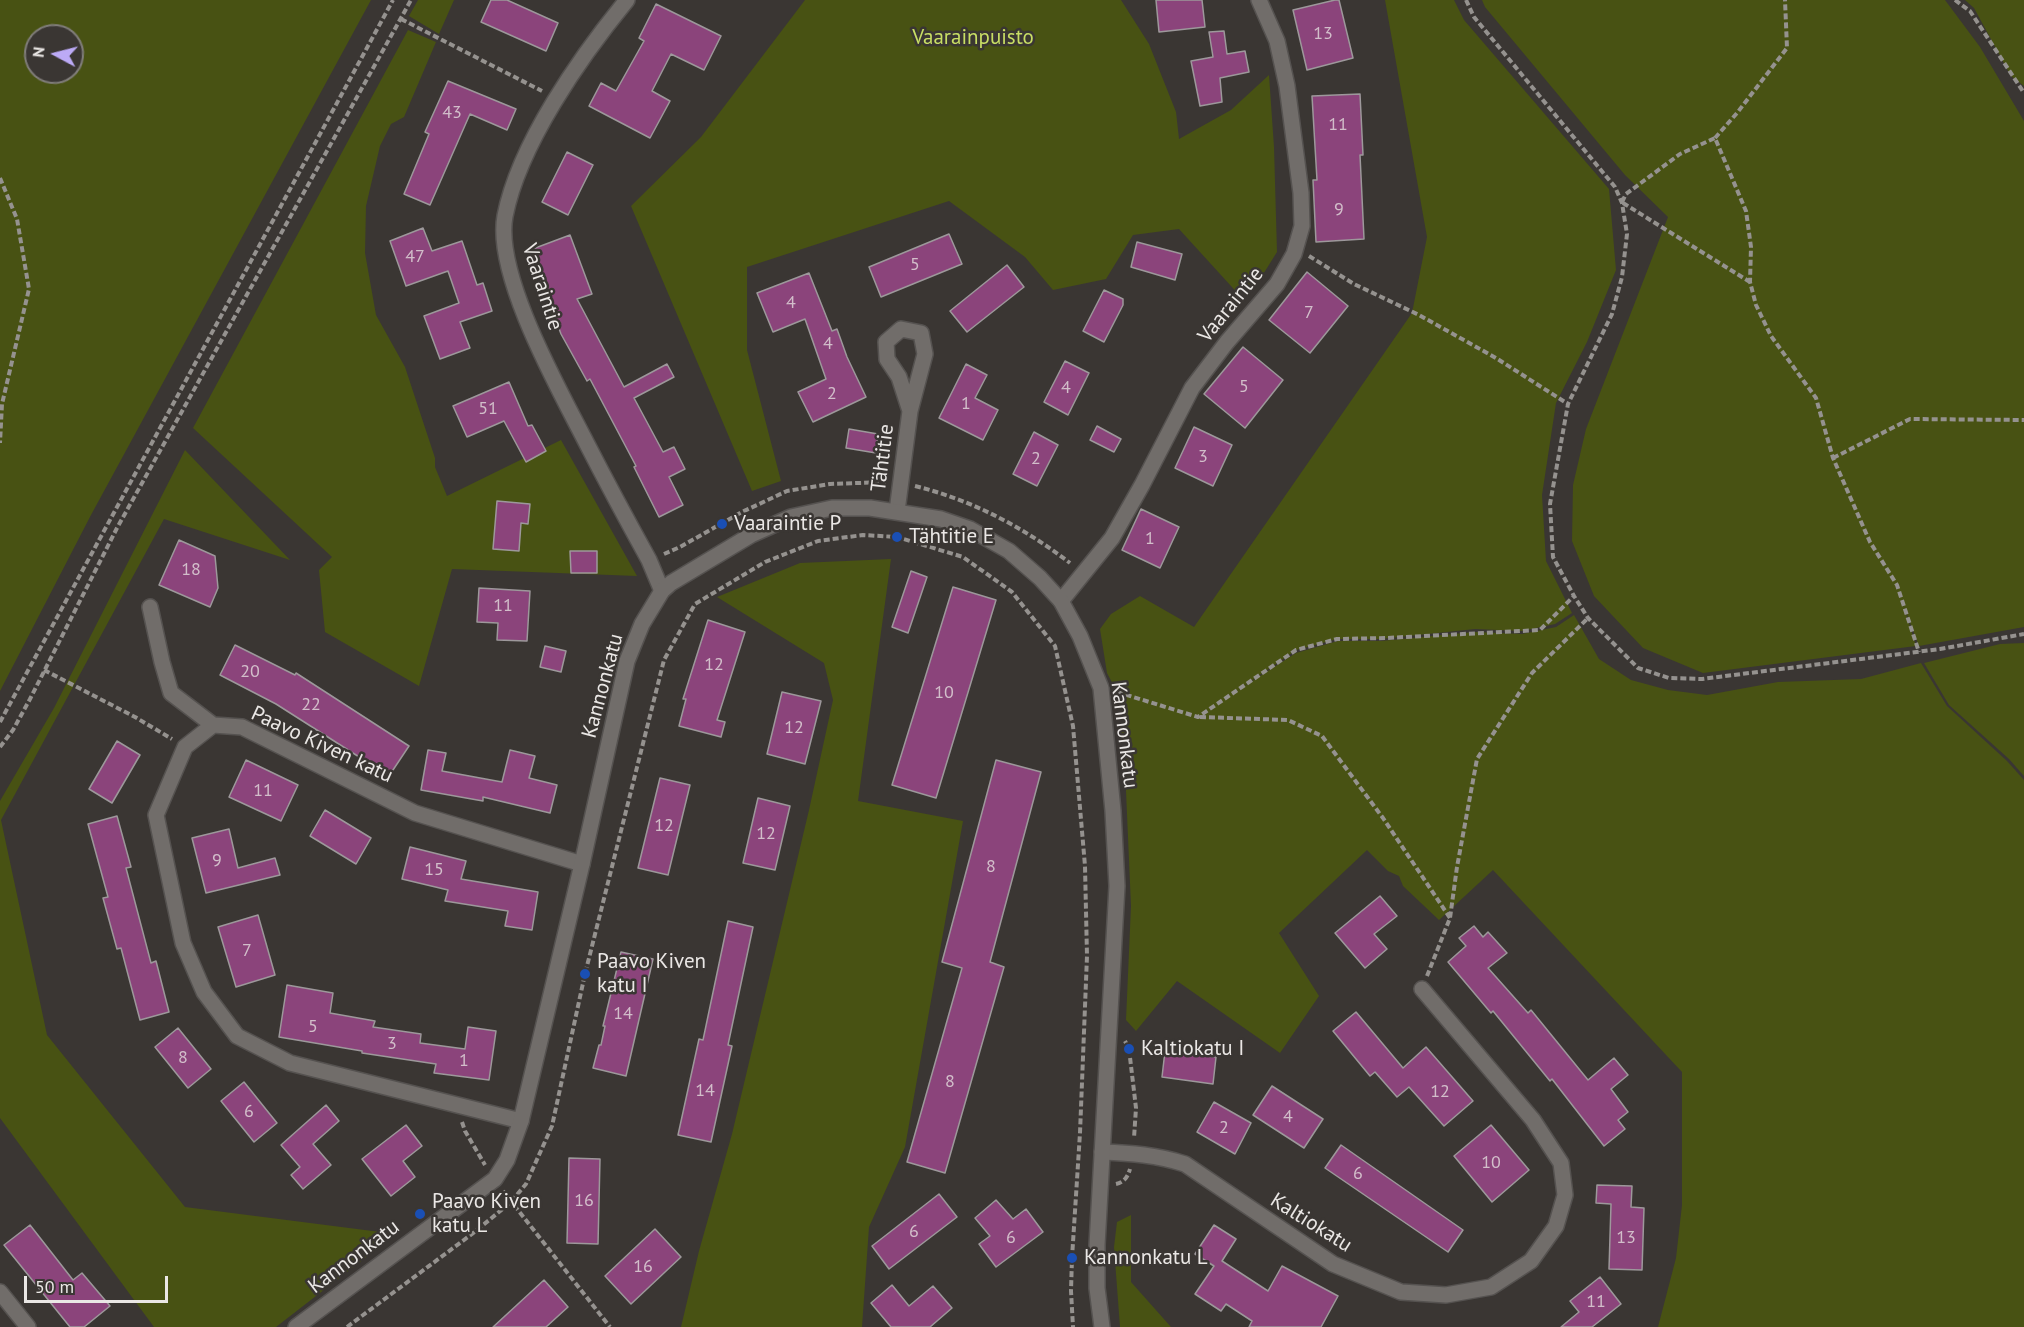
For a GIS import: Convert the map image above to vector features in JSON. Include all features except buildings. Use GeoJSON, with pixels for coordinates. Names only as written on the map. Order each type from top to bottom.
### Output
{"type":"FeatureCollection","features":[{"type":"Feature","properties":{"kind":"street","name":"Vaaraintie"},"geometry":{"type":"LineString","coordinates":[[627,0],[604,28],[556,98],[519,170],[505,218],[506,257],[526,317],[553,378],[662,591]]}},
{"type":"Feature","properties":{"kind":"street","name":"Vaaraintie"},"geometry":{"type":"LineString","coordinates":[[1061,601],[1112,538],[1143,485],[1192,388],[1276,284],[1296,248],[1302,226],[1301,192],[1287,86],[1277,41],[1259,0]]}},
{"type":"Feature","properties":{"kind":"street","name":"Tähtitie"},"geometry":{"type":"LineString","coordinates":[[897,511],[910,411],[926,354],[921,333],[901,329],[886,342],[887,359],[899,377],[910,411]]}},
{"type":"Feature","properties":{"kind":"street","name":"Kannonkatu"},"geometry":{"type":"LineString","coordinates":[[296,1327],[495,1179],[507,1160],[521,1121],[627,661],[642,624],[662,591],[671,583],[751,535],[791,517],[832,508],[870,508],[941,519],[970,529],[1009,550],[1061,601],[1080,636],[1101,688],[1113,811],[1117,886],[1096,1288],[1102,1327]]}},
{"type":"Feature","properties":{"kind":"street"},"geometry":{"type":"LineString","coordinates":[[150,607],[171,693],[213,725],[185,747],[156,815],[183,943],[204,992],[237,1036],[290,1064],[521,1121]]}},
{"type":"Feature","properties":{"kind":"street","name":"Paavo Kiven katu"},"geometry":{"type":"LineString","coordinates":[[213,725],[242,727],[415,813],[582,864]]}},
{"type":"Feature","properties":{"kind":"street","name":"Kaltiokatu"},"geometry":{"type":"LineString","coordinates":[[1102,1152],[1133,1153],[1166,1158],[1185,1164],[1333,1264],[1401,1292],[1446,1295],[1491,1287],[1531,1261],[1556,1226],[1564,1195],[1561,1163],[1533,1120],[1422,989]]}},
{"type":"Feature","properties":{"kind":"street"},"geometry":{"type":"LineString","coordinates":[[0,1292],[27,1327]]}},
{"type":"Feature","properties":{"kind":"path"},"geometry":{"type":"LineString","coordinates":[[0,722],[393,0]]}},
{"type":"Feature","properties":{"kind":"path"},"geometry":{"type":"LineString","coordinates":[[0,747],[13,730],[117,528],[411,0]]}},
{"type":"Feature","properties":{"kind":"path"},"geometry":{"type":"LineString","coordinates":[[1466,0],[1474,16],[1615,187],[1622,203],[1627,234],[1622,277],[1612,314],[1568,404],[1550,504],[1553,557],[1588,618],[1638,668],[1669,678],[1702,679],[1919,652],[2024,634]]}},
{"type":"Feature","properties":{"kind":"path"},"geometry":{"type":"LineString","coordinates":[[1622,203],[1626,194],[1680,154],[1715,138],[1737,113],[1787,48],[1785,0]]}},
{"type":"Feature","properties":{"kind":"path"},"geometry":{"type":"LineString","coordinates":[[1955,0],[1970,11],[2024,93]]}},
{"type":"Feature","properties":{"kind":"path"},"geometry":{"type":"LineString","coordinates":[[401,19],[556,98]]}},
{"type":"Feature","properties":{"kind":"path"},"geometry":{"type":"LineString","coordinates":[[1715,138],[1746,211],[1751,247],[1750,282],[1756,305],[1771,336],[1816,398],[1833,458],[1870,542],[1897,585],[1919,652]]}},
{"type":"Feature","properties":{"kind":"path"},"geometry":{"type":"LineString","coordinates":[[0,178],[17,219],[29,289],[2,404],[0,443]]}},
{"type":"Feature","properties":{"kind":"path"},"geometry":{"type":"LineString","coordinates":[[1622,203],[1750,282]]}},
{"type":"Feature","properties":{"kind":"path"},"geometry":{"type":"LineString","coordinates":[[1296,248],[1354,284],[1419,315],[1496,358],[1568,404]]}},
{"type":"Feature","properties":{"kind":"path"},"geometry":{"type":"LineString","coordinates":[[1833,458],[1910,419],[2024,420]]}},
{"type":"Feature","properties":{"kind":"path"},"geometry":{"type":"LineString","coordinates":[[346,1327],[510,1203],[526,1184],[552,1126],[585,974],[664,660],[695,604],[765,562],[818,541],[863,535],[897,537],[963,557],[1012,592],[1055,645],[1073,726],[1085,866],[1087,956],[1072,1258],[1073,1327]]}},
{"type":"Feature","properties":{"kind":"path"},"geometry":{"type":"LineString","coordinates":[[1198,717],[1296,650],[1337,639],[1540,630],[1574,596]]}},
{"type":"Feature","properties":{"kind":"path"},"geometry":{"type":"LineString","coordinates":[[1422,989],[1450,918],[1456,867],[1477,759],[1532,673],[1588,618]]}},
{"type":"Feature","properties":{"kind":"path"},"geometry":{"type":"LineString","coordinates":[[44,670],[135,717],[185,747]]}},
{"type":"Feature","properties":{"kind":"path"},"geometry":{"type":"LineString","coordinates":[[1109,690],[1198,717],[1288,720],[1322,736],[1383,818],[1450,918]]}},
{"type":"Feature","properties":{"kind":"path"},"geometry":{"type":"LineString","coordinates":[[1111,1014],[1129,1049],[1136,1108],[1133,1153]]}},
{"type":"Feature","properties":{"kind":"path"},"geometry":{"type":"LineString","coordinates":[[457,1105],[465,1131],[510,1203],[610,1327]]}},
{"type":"Feature","properties":{"kind":"green space"},"geometry":{"type":"Polygon","coordinates":[[[0,0],[371,0],[91,515],[0,691],[0,0]]]}},
{"type":"Feature","properties":{"kind":"green space"},"geometry":{"type":"Polygon","coordinates":[[[418,0],[454,0],[439,34],[409,16],[418,0]]]}},
{"type":"Feature","properties":{"kind":"green space","name":"Vaarainpuisto"},"geometry":{"type":"Polygon","coordinates":[[[805,0],[1121,0],[1149,44],[1176,112],[1179,139],[1231,110],[1269,75],[1277,252],[1262,276],[1241,297],[1179,229],[1133,235],[1106,279],[1053,290],[1025,257],[949,201],[747,267],[747,350],[781,481],[752,491],[631,206],[701,137],[805,0]]]}},
{"type":"Feature","properties":{"kind":"green space"},"geometry":{"type":"Polygon","coordinates":[[[1385,0],[1454,0],[1464,20],[1609,189],[1616,270],[1587,342],[1556,403],[1542,495],[1546,561],[1572,613],[1555,624],[1522,631],[1475,629],[1380,639],[1337,639],[1296,650],[1232,694],[1296,653],[1338,641],[1381,641],[1475,632],[1522,634],[1556,627],[1574,615],[1599,659],[1631,680],[1668,690],[1707,695],[1778,682],[1861,679],[1921,663],[1947,706],[2007,761],[2024,780],[2024,1327],[1658,1327],[1676,1258],[1682,1205],[1682,1072],[1493,870],[1439,920],[1403,886],[1399,876],[1388,871],[1367,850],[1279,933],[1319,996],[1280,1053],[1177,981],[1136,1031],[1126,1020],[1131,906],[1126,791],[1117,692],[1107,673],[1100,629],[1111,614],[1140,596],[1194,627],[1412,313],[1427,237],[1385,0]]]}},
{"type":"Feature","properties":{"kind":"green space"},"geometry":{"type":"Polygon","coordinates":[[[1482,0],[1945,0],[1980,47],[2024,121],[2024,627],[1919,646],[1903,604],[1916,646],[1703,673],[1643,648],[1594,596],[1572,541],[1573,485],[1586,429],[1668,217],[1625,175],[1485,7],[1482,0]]]}},
{"type":"Feature","properties":{"kind":"green space"},"geometry":{"type":"Polygon","coordinates":[[[1965,0],[2024,0],[2024,86],[2011,76],[1974,8],[1965,0]]]}},
{"type":"Feature","properties":{"kind":"green space"},"geometry":{"type":"Polygon","coordinates":[[[408,30],[436,42],[404,117],[391,124],[380,146],[366,206],[365,253],[376,315],[405,367],[435,458],[435,467],[447,496],[561,440],[637,576],[452,569],[419,686],[325,632],[319,570],[332,557],[193,428],[408,30]]]}},
{"type":"Feature","properties":{"kind":"green space"},"geometry":{"type":"Polygon","coordinates":[[[185,450],[290,560],[164,519],[1,820],[47,1035],[185,1207],[396,1234],[276,1327],[154,1327],[0,1118],[0,801],[54,708],[185,450]]]}},
{"type":"Feature","properties":{"kind":"green space"},"geometry":{"type":"Polygon","coordinates":[[[891,559],[858,801],[963,821],[905,1147],[869,1227],[862,1327],[681,1327],[699,1251],[732,1134],[833,700],[824,663],[717,597],[800,563],[891,559]]]}},
{"type":"Feature","properties":{"kind":"green space"},"geometry":{"type":"Polygon","coordinates":[[[2024,643],[2024,776],[2009,759],[1949,705],[1924,663],[2000,644],[2024,643]]]}},
{"type":"Feature","properties":{"kind":"green space"},"geometry":{"type":"Polygon","coordinates":[[[1131,1215],[1131,1282],[1171,1327],[1120,1327],[1114,1247],[1117,1222],[1131,1215]]]}},
{"type":"Feature","properties":{"kind":"place","name":"Vaaraintie P"},"geometry":{"type":"Point","coordinates":[722,524]}},
{"type":"Feature","properties":{"kind":"place","name":"Tähtitie E"},"geometry":{"type":"Point","coordinates":[897,537]}},
{"type":"Feature","properties":{"kind":"place","name":"Paavo Kiven katu I"},"geometry":{"type":"Point","coordinates":[585,974]}},
{"type":"Feature","properties":{"kind":"place","name":"Kaltiokatu I"},"geometry":{"type":"Point","coordinates":[1129,1049]}},
{"type":"Feature","properties":{"kind":"place","name":"Paavo Kiven katu L"},"geometry":{"type":"Point","coordinates":[420,1214]}},
{"type":"Feature","properties":{"kind":"place","name":"Kannonkatu L"},"geometry":{"type":"Point","coordinates":[1072,1258]}}]}
